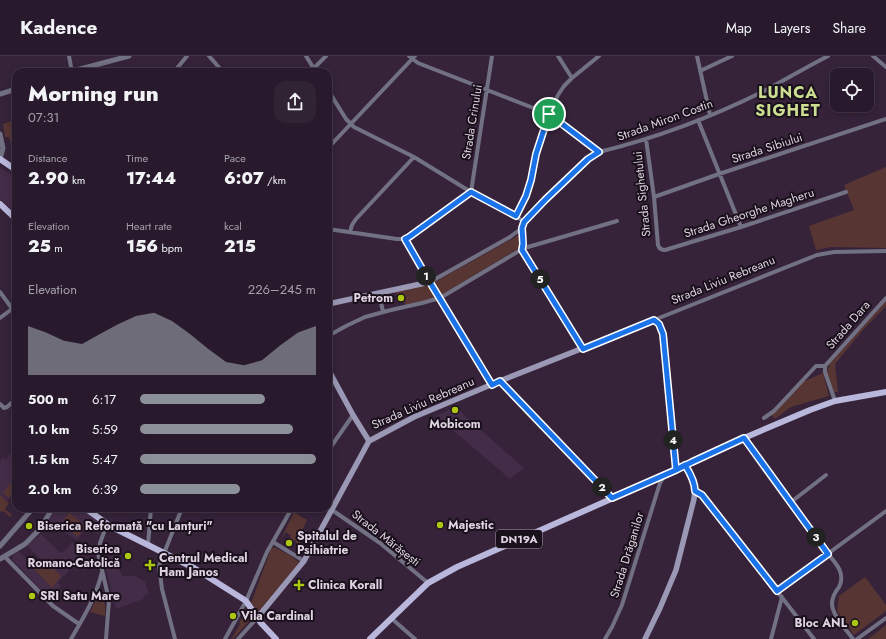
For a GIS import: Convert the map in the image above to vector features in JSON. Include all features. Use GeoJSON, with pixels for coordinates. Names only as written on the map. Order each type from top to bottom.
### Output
{"type":"FeatureCollection","features":[{"type":"Feature","properties":{"kind":"main road"},"geometry":{"type":"LineString","coordinates":[[0,159],[12,168]]}},
{"type":"Feature","properties":{"kind":"main road"},"geometry":{"type":"LineString","coordinates":[[0,204],[12,216]]}},
{"type":"Feature","properties":{"kind":"main road"},"geometry":{"type":"LineString","coordinates":[[332,303],[430,282],[492,385]]}},
{"type":"Feature","properties":{"kind":"main road"},"geometry":{"type":"LineString","coordinates":[[654,320],[659,324],[663,334],[676,470]]}},
{"type":"Feature","properties":{"kind":"main road","name":"Strada Liviu Rebreanu"},"geometry":{"type":"LineString","coordinates":[[332,510],[369,441],[375,437],[414,417],[654,320]]}},
{"type":"Feature","properties":{"kind":"main road"},"geometry":{"type":"LineString","coordinates":[[332,376],[369,441]]}},
{"type":"Feature","properties":{"kind":"main road","name":"DN19A"},"geometry":{"type":"LineString","coordinates":[[370,639],[428,583],[465,563],[792,417],[834,401],[886,392]]}},
{"type":"Feature","properties":{"kind":"main road"},"geometry":{"type":"LineString","coordinates":[[645,639],[676,570],[694,499],[695,487],[685,465]]}},
{"type":"Feature","properties":{"kind":"main road"},"geometry":{"type":"LineString","coordinates":[[90,512],[107,524],[194,568],[246,601],[257,618],[276,639]]}},
{"type":"Feature","properties":{"kind":"main road","name":"Strada Liviu Rebreanu"},"geometry":{"type":"LineString","coordinates":[[257,618],[304,560],[331,512]]}},
{"type":"Feature","properties":{"kind":"street"},"geometry":{"type":"LineString","coordinates":[[69,56],[70,68]]}},
{"type":"Feature","properties":{"kind":"street"},"geometry":{"type":"LineString","coordinates":[[86,68],[129,56]]}},
{"type":"Feature","properties":{"kind":"street"},"geometry":{"type":"LineString","coordinates":[[177,68],[187,56]]}},
{"type":"Feature","properties":{"kind":"street"},"geometry":{"type":"LineString","coordinates":[[209,56],[220,68]]}},
{"type":"Feature","properties":{"kind":"street"},"geometry":{"type":"LineString","coordinates":[[306,56],[314,68]]}},
{"type":"Feature","properties":{"kind":"street"},"geometry":{"type":"LineString","coordinates":[[317,68],[326,56]]}},
{"type":"Feature","properties":{"kind":"street","name":"Strada Crinului"},"geometry":{"type":"LineString","coordinates":[[471,192],[492,56]]}},
{"type":"Feature","properties":{"kind":"street"},"geometry":{"type":"LineString","coordinates":[[558,56],[572,78]]}},
{"type":"Feature","properties":{"kind":"street"},"geometry":{"type":"LineString","coordinates":[[516,216],[526,196],[536,154],[549,114],[558,96],[564,86],[572,78],[600,56]]}},
{"type":"Feature","properties":{"kind":"street"},"geometry":{"type":"LineString","coordinates":[[697,56],[710,115]]}},
{"type":"Feature","properties":{"kind":"street"},"geometry":{"type":"LineString","coordinates":[[700,71],[732,56]]}},
{"type":"Feature","properties":{"kind":"street","name":"Strada Miron Costin"},"geometry":{"type":"LineString","coordinates":[[524,222],[588,159],[599,152],[646,139],[710,115],[763,91],[828,56]]}},
{"type":"Feature","properties":{"kind":"street"},"geometry":{"type":"LineString","coordinates":[[873,56],[886,67]]}},
{"type":"Feature","properties":{"kind":"street"},"geometry":{"type":"LineString","coordinates":[[332,144],[412,57],[418,63],[549,114],[599,152]]}},
{"type":"Feature","properties":{"kind":"street"},"geometry":{"type":"LineString","coordinates":[[0,94],[12,90]]}},
{"type":"Feature","properties":{"kind":"street"},"geometry":{"type":"LineString","coordinates":[[332,96],[354,127],[414,157],[524,222],[522,228],[522,250],[583,349]]}},
{"type":"Feature","properties":{"kind":"street","name":"Strada Sibiului"},"geometry":{"type":"LineString","coordinates":[[654,197],[886,119]]}},
{"type":"Feature","properties":{"kind":"street"},"geometry":{"type":"LineString","coordinates":[[698,120],[741,227]]}},
{"type":"Feature","properties":{"kind":"street"},"geometry":{"type":"LineString","coordinates":[[0,134],[2,151],[4,153],[6,164]]}},
{"type":"Feature","properties":{"kind":"street","name":"Strada Sighetului"},"geometry":{"type":"LineString","coordinates":[[646,139],[659,247]]}},
{"type":"Feature","properties":{"kind":"street"},"geometry":{"type":"LineString","coordinates":[[0,159],[2,151]]}},
{"type":"Feature","properties":{"kind":"street"},"geometry":{"type":"LineString","coordinates":[[350,232],[356,219],[414,157]]}},
{"type":"Feature","properties":{"kind":"street"},"geometry":{"type":"LineString","coordinates":[[332,230],[405,239],[471,192]]}},
{"type":"Feature","properties":{"kind":"street","name":"Strada Gheorghe Magheru"},"geometry":{"type":"LineString","coordinates":[[659,247],[662,250],[665,250],[741,227],[846,192]]}},
{"type":"Feature","properties":{"kind":"street"},"geometry":{"type":"LineString","coordinates":[[332,334],[362,318],[440,298],[528,247],[617,221]]}},
{"type":"Feature","properties":{"kind":"street"},"geometry":{"type":"LineString","coordinates":[[405,239],[430,282],[510,237],[522,228]]}},
{"type":"Feature","properties":{"kind":"street","name":"Strada Liviu Rebreanu"},"geometry":{"type":"LineString","coordinates":[[654,320],[817,255],[834,252],[886,251]]}},
{"type":"Feature","properties":{"kind":"street"},"geometry":{"type":"LineString","coordinates":[[0,292],[12,307]]}},
{"type":"Feature","properties":{"kind":"street"},"geometry":{"type":"LineString","coordinates":[[379,293],[383,312]]}},
{"type":"Feature","properties":{"kind":"street","name":"Strada Dara"},"geometry":{"type":"LineString","coordinates":[[834,401],[825,372],[826,366],[886,298]]}},
{"type":"Feature","properties":{"kind":"street"},"geometry":{"type":"LineString","coordinates":[[0,318],[12,312]]}},
{"type":"Feature","properties":{"kind":"street","name":"Strada Dara"},"geometry":{"type":"LineString","coordinates":[[764,418],[774,411],[816,366],[826,366]]}},
{"type":"Feature","properties":{"kind":"street"},"geometry":{"type":"LineString","coordinates":[[500,381],[612,498]]}},
{"type":"Feature","properties":{"kind":"street"},"geometry":{"type":"LineString","coordinates":[[0,404],[4,408],[12,403]]}},
{"type":"Feature","properties":{"kind":"street"},"geometry":{"type":"LineString","coordinates":[[332,445],[353,415]]}},
{"type":"Feature","properties":{"kind":"street"},"geometry":{"type":"LineString","coordinates":[[744,438],[828,554],[836,562],[842,575],[842,579],[835,592],[832,604],[834,611],[853,639]]}},
{"type":"Feature","properties":{"kind":"street","name":"Strada Drăganilor"},"geometry":{"type":"LineString","coordinates":[[605,639],[622,605],[658,488],[665,475]]}},
{"type":"Feature","properties":{"kind":"street"},"geometry":{"type":"LineString","coordinates":[[791,502],[826,475]]}},
{"type":"Feature","properties":{"kind":"street"},"geometry":{"type":"LineString","coordinates":[[695,491],[702,495],[814,639]]}},
{"type":"Feature","properties":{"kind":"street","name":"Strada Mărășești"},"geometry":{"type":"LineString","coordinates":[[332,510],[380,543],[428,583]]}},
{"type":"Feature","properties":{"kind":"street"},"geometry":{"type":"LineString","coordinates":[[777,591],[886,510]]}},
{"type":"Feature","properties":{"kind":"street"},"geometry":{"type":"LineString","coordinates":[[0,546],[30,512]]}},
{"type":"Feature","properties":{"kind":"street"},"geometry":{"type":"LineString","coordinates":[[50,512],[39,530],[25,544],[2,557],[53,606],[79,624]]}},
{"type":"Feature","properties":{"kind":"street"},"geometry":{"type":"LineString","coordinates":[[148,545],[151,512]]}},
{"type":"Feature","properties":{"kind":"street"},"geometry":{"type":"LineString","coordinates":[[175,639],[162,589],[159,563],[180,512]]}},
{"type":"Feature","properties":{"kind":"street"},"geometry":{"type":"LineString","coordinates":[[225,639],[246,601],[267,552],[290,512]]}},
{"type":"Feature","properties":{"kind":"street"},"geometry":{"type":"LineString","coordinates":[[106,639],[109,600],[98,550],[107,524]]}},
{"type":"Feature","properties":{"kind":"street"},"geometry":{"type":"LineString","coordinates":[[273,542],[304,560]]}},
{"type":"Feature","properties":{"kind":"street"},"geometry":{"type":"LineString","coordinates":[[71,639],[94,598],[102,570]]}},
{"type":"Feature","properties":{"kind":"street"},"geometry":{"type":"LineString","coordinates":[[98,587],[106,587]]}},
{"type":"Feature","properties":{"kind":"street"},"geometry":{"type":"LineString","coordinates":[[771,639],[782,597]]}},
{"type":"Feature","properties":{"kind":"street"},"geometry":{"type":"LineString","coordinates":[[238,639],[257,618]]}},
{"type":"Feature","properties":{"kind":"street"},"geometry":{"type":"LineString","coordinates":[[391,618],[415,639]]}},
{"type":"Feature","properties":{"kind":"street"},"geometry":{"type":"LineString","coordinates":[[857,639],[886,618]]}},
{"type":"Feature","properties":{"kind":"shaded area"},"geometry":{"type":"Polygon","coordinates":[[[12,121],[12,144],[9,137],[5,137],[3,124],[12,121]]]}},
{"type":"Feature","properties":{"kind":"shaded area"},"geometry":{"type":"Polygon","coordinates":[[[886,167],[886,248],[831,247],[816,250],[809,226],[854,210],[844,185],[886,167]]]}},
{"type":"Feature","properties":{"kind":"shaded area"},"geometry":{"type":"Polygon","coordinates":[[[0,168],[12,175],[12,210],[0,199],[0,168]]]}},
{"type":"Feature","properties":{"kind":"shaded area"},"geometry":{"type":"Polygon","coordinates":[[[519,235],[521,236],[521,247],[441,295],[433,283],[519,235]]]}},
{"type":"Feature","properties":{"kind":"shaded area"},"geometry":{"type":"Polygon","coordinates":[[[422,285],[430,289],[436,298],[405,305],[404,295],[397,295],[396,292],[422,285]]]}},
{"type":"Feature","properties":{"kind":"shaded area"},"geometry":{"type":"Polygon","coordinates":[[[886,301],[886,306],[862,331],[835,364],[838,392],[834,392],[827,372],[830,363],[886,301]]]}},
{"type":"Feature","properties":{"kind":"shaded area"},"geometry":{"type":"Polygon","coordinates":[[[823,373],[829,396],[791,407],[775,419],[771,414],[802,382],[823,373]]]}},
{"type":"Feature","properties":{"kind":"shaded area","name":"Mobicom"},"geometry":{"type":"Polygon","coordinates":[[[457,406],[464,415],[524,468],[510,479],[436,416],[457,406]]]}},
{"type":"Feature","properties":{"kind":"shaded area"},"geometry":{"type":"Polygon","coordinates":[[[11,452],[12,453],[12,495],[7,501],[0,495],[0,461],[3,457],[6,459],[11,452]]]}},
{"type":"Feature","properties":{"kind":"shaded area"},"geometry":{"type":"Polygon","coordinates":[[[11,482],[12,483],[12,494],[9,498],[3,493],[11,482]]]}},
{"type":"Feature","properties":{"kind":"shaded area"},"geometry":{"type":"Polygon","coordinates":[[[0,495],[9,503],[5,509],[12,515],[10,517],[4,511],[0,511],[0,495]]]}},
{"type":"Feature","properties":{"kind":"shaded area"},"geometry":{"type":"Polygon","coordinates":[[[54,512],[86,512],[102,524],[99,534],[84,530],[77,540],[47,522],[54,512]]]}},
{"type":"Feature","properties":{"kind":"shaded area"},"geometry":{"type":"Polygon","coordinates":[[[294,512],[307,520],[300,535],[303,537],[298,545],[294,540],[292,542],[288,540],[291,536],[286,532],[280,541],[294,512]]]}},
{"type":"Feature","properties":{"kind":"shaded area"},"geometry":{"type":"Polygon","coordinates":[[[69,513],[86,526],[78,537],[61,524],[69,513]]]}},
{"type":"Feature","properties":{"kind":"shaded area"},"geometry":{"type":"Polygon","coordinates":[[[41,534],[61,553],[66,550],[72,542],[81,550],[66,575],[63,576],[58,583],[61,586],[58,593],[50,600],[12,559],[13,555],[19,551],[27,560],[26,561],[52,588],[49,565],[44,559],[42,561],[27,545],[41,534]]]}},
{"type":"Feature","properties":{"kind":"shaded area"},"geometry":{"type":"Polygon","coordinates":[[[274,547],[288,554],[299,562],[258,612],[251,603],[271,549],[274,547]]]}},
{"type":"Feature","properties":{"kind":"shaded area"},"geometry":{"type":"Polygon","coordinates":[[[115,556],[122,576],[136,576],[145,582],[149,594],[145,595],[143,599],[116,609],[103,559],[115,556]]]}},
{"type":"Feature","properties":{"kind":"shaded area"},"geometry":{"type":"Polygon","coordinates":[[[44,559],[61,576],[52,588],[34,569],[44,559]]]}},
{"type":"Feature","properties":{"kind":"shaded area"},"geometry":{"type":"Polygon","coordinates":[[[865,577],[886,605],[886,611],[854,635],[837,611],[839,596],[865,577]]]}},
{"type":"Feature","properties":{"kind":"shaded area"},"geometry":{"type":"Polygon","coordinates":[[[99,599],[104,603],[105,616],[90,612],[96,600],[99,599]]]}},
{"type":"Feature","properties":{"kind":"shaded area"},"geometry":{"type":"Polygon","coordinates":[[[248,609],[254,616],[233,639],[231,639],[240,624],[239,623],[248,609]]]}},
{"type":"Feature","properties":{"kind":"shaded area","name":"Bloc ANL"},"geometry":{"type":"Polygon","coordinates":[[[886,625],[886,639],[868,639],[886,625]]]}},
{"type":"Feature","properties":{"kind":"place","name":"Petrom"},"geometry":{"type":"Point","coordinates":[401,298]}},
{"type":"Feature","properties":{"kind":"place","name":"Mobicom"},"geometry":{"type":"Point","coordinates":[455,410]}},
{"type":"Feature","properties":{"kind":"place","name":"Majestic"},"geometry":{"type":"Point","coordinates":[440,525]}},
{"type":"Feature","properties":{"kind":"place","name":"Biserica Reformată \"cu Lanțuri\""},"geometry":{"type":"Point","coordinates":[29,526]}},
{"type":"Feature","properties":{"kind":"place","name":"Spitalul de Psihiatrie"},"geometry":{"type":"Point","coordinates":[289,543]}},
{"type":"Feature","properties":{"kind":"place","name":"Biserica Romano-Catolică"},"geometry":{"type":"Point","coordinates":[128,556]}},
{"type":"Feature","properties":{"kind":"place","name":"Centrul Medical Ham Janos"},"geometry":{"type":"Point","coordinates":[150,565]}},
{"type":"Feature","properties":{"kind":"place","name":"Clinica Korall"},"geometry":{"type":"Point","coordinates":[299,585]}},
{"type":"Feature","properties":{"kind":"place","name":"SRI Satu Mare"},"geometry":{"type":"Point","coordinates":[32,596]}},
{"type":"Feature","properties":{"kind":"place","name":"Vila Cardinal"},"geometry":{"type":"Point","coordinates":[233,616]}},
{"type":"Feature","properties":{"kind":"place","name":"Bloc ANL"},"geometry":{"type":"Point","coordinates":[855,623]}},
{"type":"Feature","properties":{"kind":"district","name":"LUNCA SIGHET"},"geometry":{"type":"Point","coordinates":[788,101]}},
{"type":"Feature","properties":{"kind":"route"},"geometry":{"type":"LineString","coordinates":[[549,114],[536,154],[526,196],[516,216],[471,192],[405,239],[488,380],[492,385],[500,381],[612,498],[676,470],[685,465],[744,438],[828,554],[777,591],[702,495],[695,491],[695,487],[685,465],[676,470],[663,334],[659,324],[654,320],[583,349],[522,250],[522,228],[524,222],[588,159],[599,152],[549,114]]}}]}
